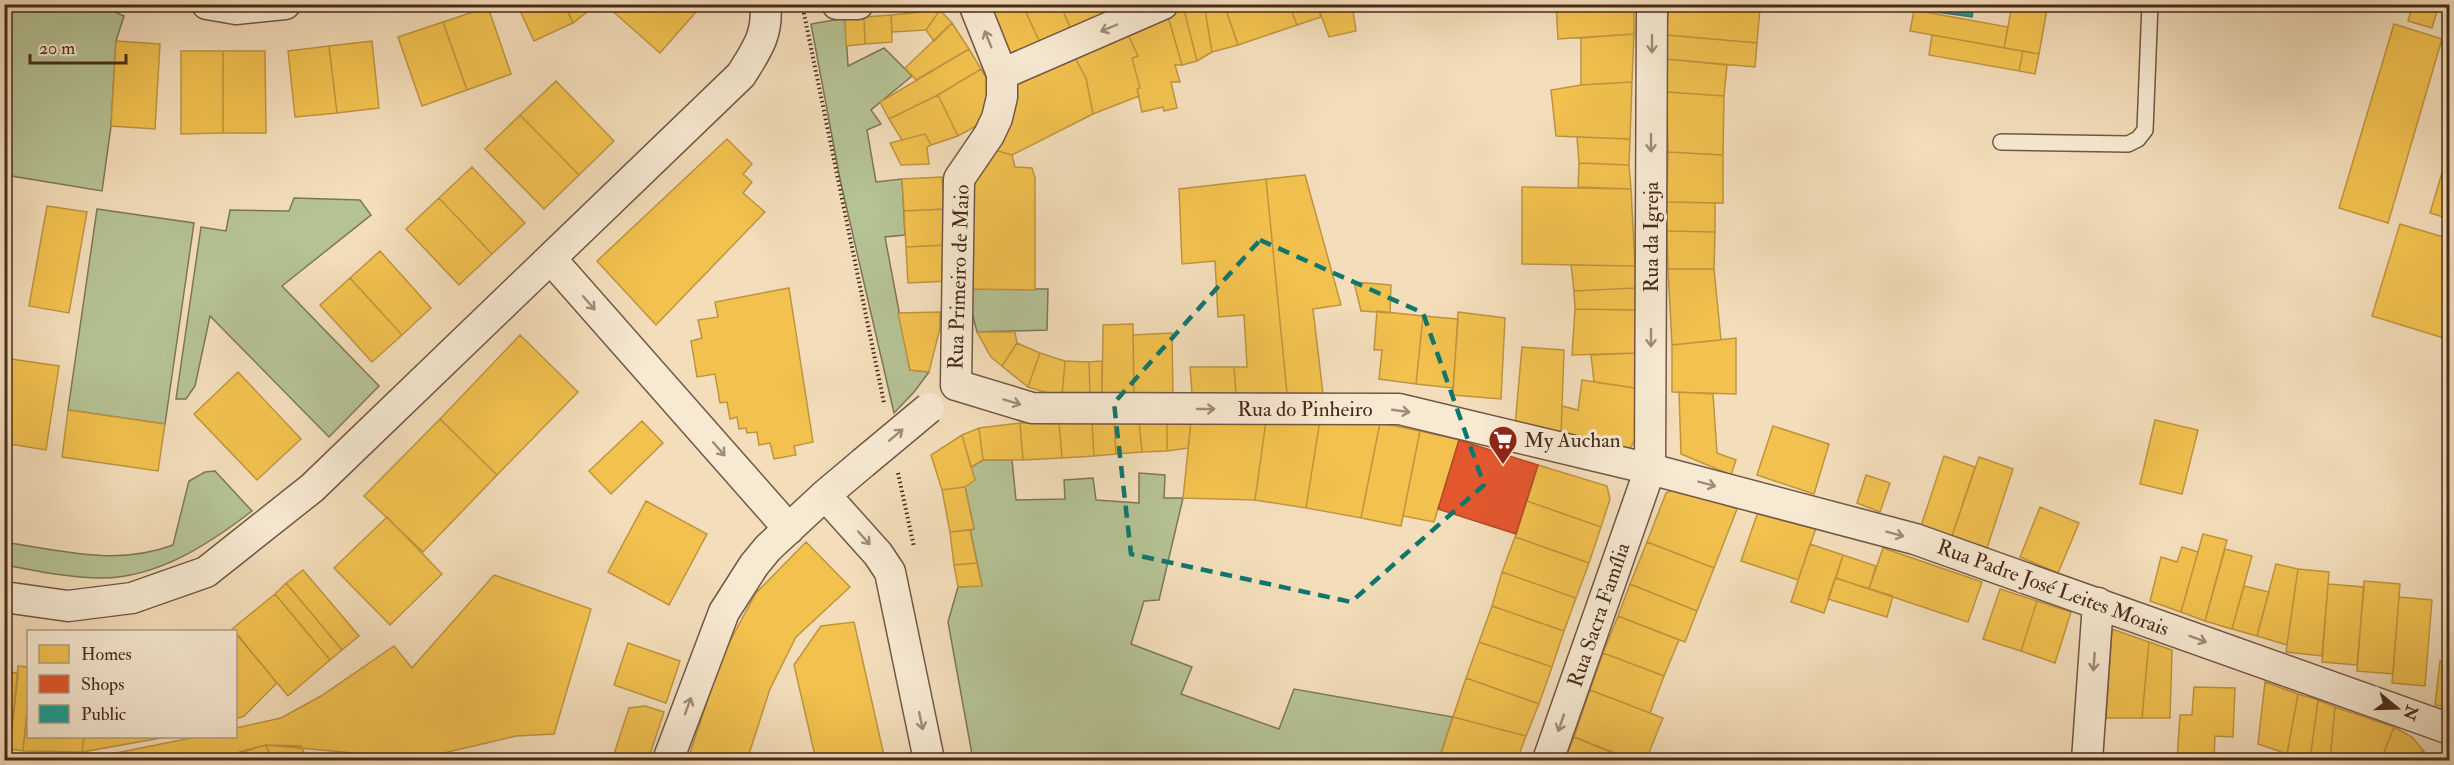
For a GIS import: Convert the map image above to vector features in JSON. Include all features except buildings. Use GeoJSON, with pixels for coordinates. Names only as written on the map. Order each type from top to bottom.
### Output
{"type":"FeatureCollection","features":[{"type":"Feature","properties":{"kind":"street"},"geometry":{"type":"LineString","coordinates":[[207,4],[236,9],[285,4]]}},
{"type":"Feature","properties":{"kind":"street"},"geometry":{"type":"LineString","coordinates":[[4,597],[68,606],[132,598],[206,572],[312,488],[741,75],[762,43],[765,4]]}},
{"type":"Feature","properties":{"kind":"street"},"geometry":{"type":"LineString","coordinates":[[837,4],[858,4]]}},
{"type":"Feature","properties":{"kind":"street","name":"Rua Primeiro de Maio"},"geometry":{"type":"LineString","coordinates":[[956,385],[959,179],[989,135],[997,118],[1002,97],[1002,74],[974,4]]}},
{"type":"Feature","properties":{"kind":"street"},"geometry":{"type":"LineString","coordinates":[[1002,74],[1163,4]]}},
{"type":"Feature","properties":{"kind":"street","name":"Rua da Igreja"},"geometry":{"type":"LineString","coordinates":[[1650,470],[1652,4]]}},
{"type":"Feature","properties":{"kind":"street"},"geometry":{"type":"LineString","coordinates":[[551,259],[789,529]]}},
{"type":"Feature","properties":{"kind":"street"},"geometry":{"type":"LineString","coordinates":[[668,760],[723,612],[754,565],[825,495],[956,385]]}},
{"type":"Feature","properties":{"kind":"street","name":"Rua do Pinheiro"},"geometry":{"type":"LineString","coordinates":[[956,385],[1032,408],[1399,409],[1650,470]]}},
{"type":"Feature","properties":{"kind":"street","name":"Rua Padre José Leites Morais"},"geometry":{"type":"LineString","coordinates":[[1650,470],[1915,539],[2450,729]]}},
{"type":"Feature","properties":{"kind":"street","name":"Rua Sacra Família"},"geometry":{"type":"LineString","coordinates":[[1548,760],[1650,470]]}},
{"type":"Feature","properties":{"kind":"street"},"geometry":{"type":"LineString","coordinates":[[825,495],[878,554],[890,572],[929,760]]}},
{"type":"Feature","properties":{"kind":"street"},"geometry":{"type":"LineString","coordinates":[[2086,760],[2098,603]]}},
{"type":"Feature","properties":{"kind":"lane"},"geometry":{"type":"LineString","coordinates":[[2001,142],[2128,144],[2139,139],[2145,129],[2150,4]]}},
{"type":"Feature","properties":{"kind":"path"},"geometry":{"type":"LineString","coordinates":[[802,4],[886,412]]}},
{"type":"Feature","properties":{"kind":"path"},"geometry":{"type":"LineString","coordinates":[[898,470],[914,551]]}},
{"type":"Feature","properties":{"kind":"highlighted area"},"geometry":{"type":"Polygon","coordinates":[[[1260,240],[1423,313],[1484,485],[1351,602],[1131,554],[1114,403],[1260,240]]]}},
{"type":"Feature","properties":{"kind":"green space"},"geometry":{"type":"Polygon","coordinates":[[[5,5],[100,5],[124,16],[116,41],[111,126],[102,191],[5,175],[5,5]]]}},
{"type":"Feature","properties":{"kind":"green space"},"geometry":{"type":"Polygon","coordinates":[[[845,18],[848,66],[884,48],[912,76],[871,110],[881,124],[867,130],[876,182],[902,179],[905,235],[885,237],[910,370],[929,372],[894,413],[840,179],[811,24],[845,18]]]}},
{"type":"Feature","properties":{"kind":"green space"},"geometry":{"type":"Polygon","coordinates":[[[294,198],[360,200],[371,215],[282,286],[379,386],[329,437],[210,316],[195,386],[186,399],[176,399],[201,227],[226,231],[230,210],[289,211],[294,198]]]}},
{"type":"Feature","properties":{"kind":"green space"},"geometry":{"type":"Polygon","coordinates":[[[97,209],[194,223],[165,424],[68,410],[97,209]]]}},
{"type":"Feature","properties":{"kind":"green space"},"geometry":{"type":"Polygon","coordinates":[[[966,289],[1048,289],[1047,330],[977,332],[966,289]]]}},
{"type":"Feature","properties":{"kind":"green space"},"geometry":{"type":"Polygon","coordinates":[[[983,460],[1012,460],[1016,500],[1065,499],[1064,480],[1093,478],[1096,500],[1139,503],[1139,473],[1165,475],[1164,498],[1183,498],[1159,600],[1144,601],[1131,644],[1192,667],[1181,694],[1279,729],[1294,689],[1453,717],[1439,760],[973,760],[948,622],[958,587],[982,585],[970,530],[974,529],[965,487],[971,467],[983,460]]]}},
{"type":"Feature","properties":{"kind":"green space"},"geometry":{"type":"Polygon","coordinates":[[[215,471],[252,511],[200,547],[162,566],[122,576],[89,578],[5,565],[5,542],[110,556],[131,555],[173,545],[189,481],[205,472],[215,471]]]}},
{"type":"Feature","properties":{"kind":"place","name":"My Auchan"},"geometry":{"type":"Point","coordinates":[1503,466]}}]}
